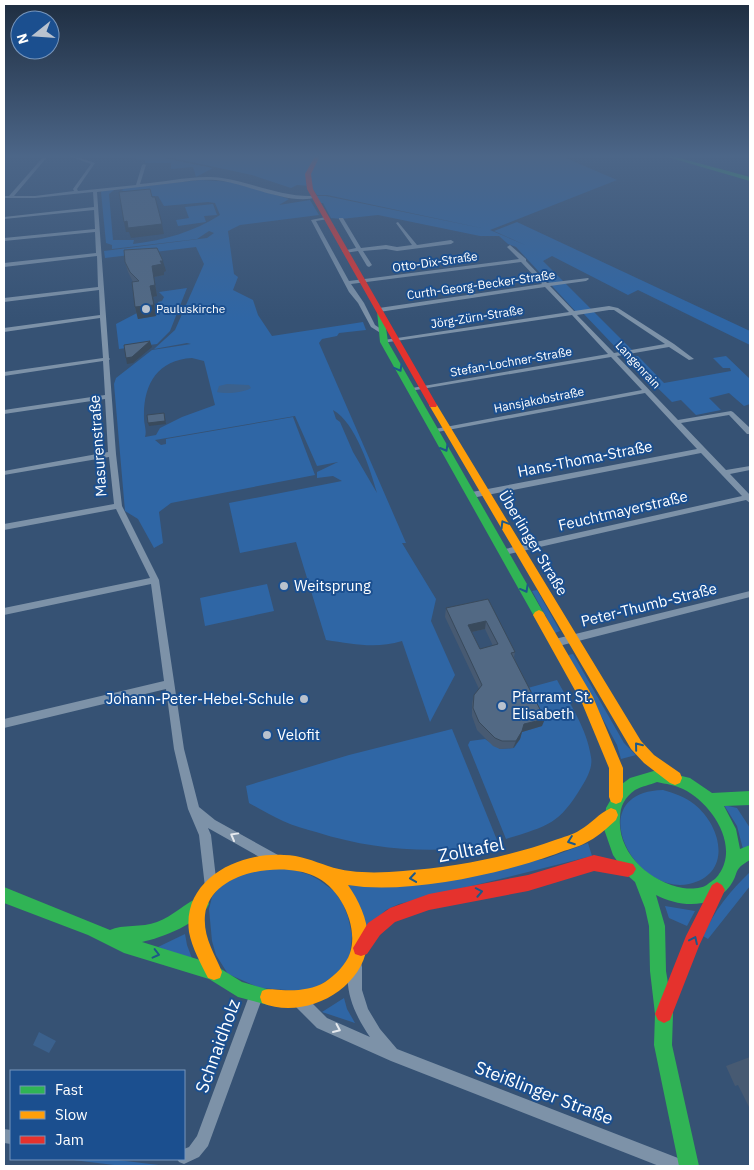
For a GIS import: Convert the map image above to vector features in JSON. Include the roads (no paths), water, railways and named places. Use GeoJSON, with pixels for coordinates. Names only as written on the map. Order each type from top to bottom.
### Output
{"type":"FeatureCollection","features":[{"type":"Feature","properties":{"kind":"street"},"geometry":{"type":"LineString","coordinates":[[4,218],[72,211]]}},
{"type":"Feature","properties":{"kind":"street","name":"Masurenstraße"},"geometry":{"type":"LineString","coordinates":[[96,211],[112,454],[118,506],[155,580],[180,757],[194,809],[205,835],[211,887]]}},
{"type":"Feature","properties":{"kind":"street","name":"Überlinger Straße"},"geometry":{"type":"LineString","coordinates":[[322,211],[362,282],[399,340],[435,431],[588,701],[616,768],[616,797]]}},
{"type":"Feature","properties":{"kind":"street","name":"Überlinger Straße"},"geometry":{"type":"LineString","coordinates":[[326,218],[313,220],[373,326],[383,337],[447,429],[636,745],[649,759],[675,778]]}},
{"type":"Feature","properties":{"kind":"street"},"geometry":{"type":"LineString","coordinates":[[341,219],[369,265]]}},
{"type":"Feature","properties":{"kind":"street"},"geometry":{"type":"LineString","coordinates":[[398,223],[416,247]]}},
{"type":"Feature","properties":{"kind":"street"},"geometry":{"type":"LineString","coordinates":[[4,240],[97,230]]}},
{"type":"Feature","properties":{"kind":"street"},"geometry":{"type":"LineString","coordinates":[[345,251],[416,247],[452,242]]}},
{"type":"Feature","properties":{"kind":"street","name":"Langenrain"},"geometry":{"type":"LineString","coordinates":[[510,247],[749,498]]}},
{"type":"Feature","properties":{"kind":"street"},"geometry":{"type":"LineString","coordinates":[[4,265],[100,254]]}},
{"type":"Feature","properties":{"kind":"street","name":"Otto-Dix-Straße"},"geometry":{"type":"LineString","coordinates":[[348,283],[524,260]]}},
{"type":"Feature","properties":{"kind":"street","name":"Curth-Georg-Becker-Straße"},"geometry":{"type":"LineString","coordinates":[[380,311],[586,279]]}},
{"type":"Feature","properties":{"kind":"street"},"geometry":{"type":"LineString","coordinates":[[4,300],[102,288]]}},
{"type":"Feature","properties":{"kind":"street","name":"Jörg-Zürn-Straße"},"geometry":{"type":"LineString","coordinates":[[383,337],[399,340],[609,308],[616,309],[672,345],[690,359]]}},
{"type":"Feature","properties":{"kind":"street","name":"Überlinger Straße"},"geometry":{"type":"LineString","coordinates":[[380,311],[383,337]]}},
{"type":"Feature","properties":{"kind":"street"},"geometry":{"type":"LineString","coordinates":[[4,330],[104,316]]}},
{"type":"Feature","properties":{"kind":"street","name":"Stefan-Lochner-Straße"},"geometry":{"type":"LineString","coordinates":[[418,389],[672,345]]}},
{"type":"Feature","properties":{"kind":"street"},"geometry":{"type":"LineString","coordinates":[[4,374],[107,359]]}},
{"type":"Feature","properties":{"kind":"street","name":"Hansjakobstraße"},"geometry":{"type":"LineString","coordinates":[[435,431],[647,391]]}},
{"type":"Feature","properties":{"kind":"street"},"geometry":{"type":"LineString","coordinates":[[4,412],[109,396]]}},
{"type":"Feature","properties":{"kind":"street"},"geometry":{"type":"LineString","coordinates":[[677,422],[731,413],[750,432]]}},
{"type":"Feature","properties":{"kind":"street","name":"Hans-Thoma-Straße"},"geometry":{"type":"LineString","coordinates":[[472,495],[703,450]]}},
{"type":"Feature","properties":{"kind":"street"},"geometry":{"type":"LineString","coordinates":[[4,473],[112,454]]}},
{"type":"Feature","properties":{"kind":"street"},"geometry":{"type":"LineString","coordinates":[[725,473],[750,468]]}},
{"type":"Feature","properties":{"kind":"street","name":"Feuchtmayerstraße"},"geometry":{"type":"LineString","coordinates":[[505,552],[749,498]]}},
{"type":"Feature","properties":{"kind":"street"},"geometry":{"type":"LineString","coordinates":[[4,527],[118,506]]}},
{"type":"Feature","properties":{"kind":"street"},"geometry":{"type":"LineString","coordinates":[[4,612],[155,580]]}},
{"type":"Feature","properties":{"kind":"street","name":"Peter-Thumb-Straße"},"geometry":{"type":"LineString","coordinates":[[556,643],[750,594]]}},
{"type":"Feature","properties":{"kind":"street"},"geometry":{"type":"LineString","coordinates":[[4,724],[170,684]]}},
{"type":"Feature","properties":{"kind":"street"},"geometry":{"type":"LineString","coordinates":[[664,1014],[677,986],[692,941],[710,908],[717,890],[730,877],[737,859],[736,844],[732,828],[724,813],[712,800],[694,786],[675,778],[657,776],[640,778],[626,786],[616,797],[611,814],[610,827],[619,856],[628,869],[643,882],[657,890],[674,895],[697,896],[717,890]]}},
{"type":"Feature","properties":{"kind":"street"},"geometry":{"type":"LineString","coordinates":[[712,800],[750,798]]}},
{"type":"Feature","properties":{"kind":"street"},"geometry":{"type":"LineString","coordinates":[[194,809],[211,824],[276,861]]}},
{"type":"Feature","properties":{"kind":"street","name":"Zolltafel"},"geometry":{"type":"LineString","coordinates":[[327,874],[362,880],[403,879],[462,871],[531,856],[586,836],[611,814]]}},
{"type":"Feature","properties":{"kind":"street"},"geometry":{"type":"LineString","coordinates":[[737,859],[750,852]]}},
{"type":"Feature","properties":{"kind":"street","name":"Steißlinger Straße"},"geometry":{"type":"LineString","coordinates":[[359,954],[344,978],[318,996],[299,1000],[256,996],[231,986],[214,972],[207,960],[199,937],[197,923],[201,904],[211,887],[230,870],[244,866],[276,861],[301,863],[327,874],[343,892],[351,906],[358,927],[359,954],[354,977],[357,994],[366,1018],[379,1040],[396,1056]]}},
{"type":"Feature","properties":{"kind":"street"},"geometry":{"type":"LineString","coordinates":[[359,954],[374,929],[390,916],[429,902],[528,883],[594,863],[628,869]]}},
{"type":"Feature","properties":{"kind":"street"},"geometry":{"type":"LineString","coordinates":[[643,882],[653,908],[657,926],[658,971],[664,1014],[663,1045],[689,1166]]}},
{"type":"Feature","properties":{"kind":"street","name":"Steißlinger Straße"},"geometry":{"type":"LineString","coordinates":[[4,895],[94,930],[111,940],[214,972]]}},
{"type":"Feature","properties":{"kind":"street","name":"Steißlinger Straße"},"geometry":{"type":"LineString","coordinates":[[94,930],[133,938],[156,933],[171,927],[201,904]]}},
{"type":"Feature","properties":{"kind":"street","name":"Schnaidholz"},"geometry":{"type":"LineString","coordinates":[[185,1156],[194,1152],[204,1141],[256,996]]}},
{"type":"Feature","properties":{"kind":"street","name":"Steißlinger Straße"},"geometry":{"type":"LineString","coordinates":[[299,1000],[322,1023],[396,1056],[678,1166]]}},
{"type":"Feature","properties":{"kind":"place","name":"Pauluskirche"},"geometry":{"type":"Point","coordinates":[146,309]}},
{"type":"Feature","properties":{"kind":"place","name":"Weitsprung"},"geometry":{"type":"Point","coordinates":[284,586]}},
{"type":"Feature","properties":{"kind":"place","name":"Johann-Peter-Hebel-Schule"},"geometry":{"type":"Point","coordinates":[304,699]}},
{"type":"Feature","properties":{"kind":"place","name":"Pfarramt St. Elisabeth"},"geometry":{"type":"Point","coordinates":[502,706]}},
{"type":"Feature","properties":{"kind":"place","name":"Velofit"},"geometry":{"type":"Point","coordinates":[267,735]}}]}
